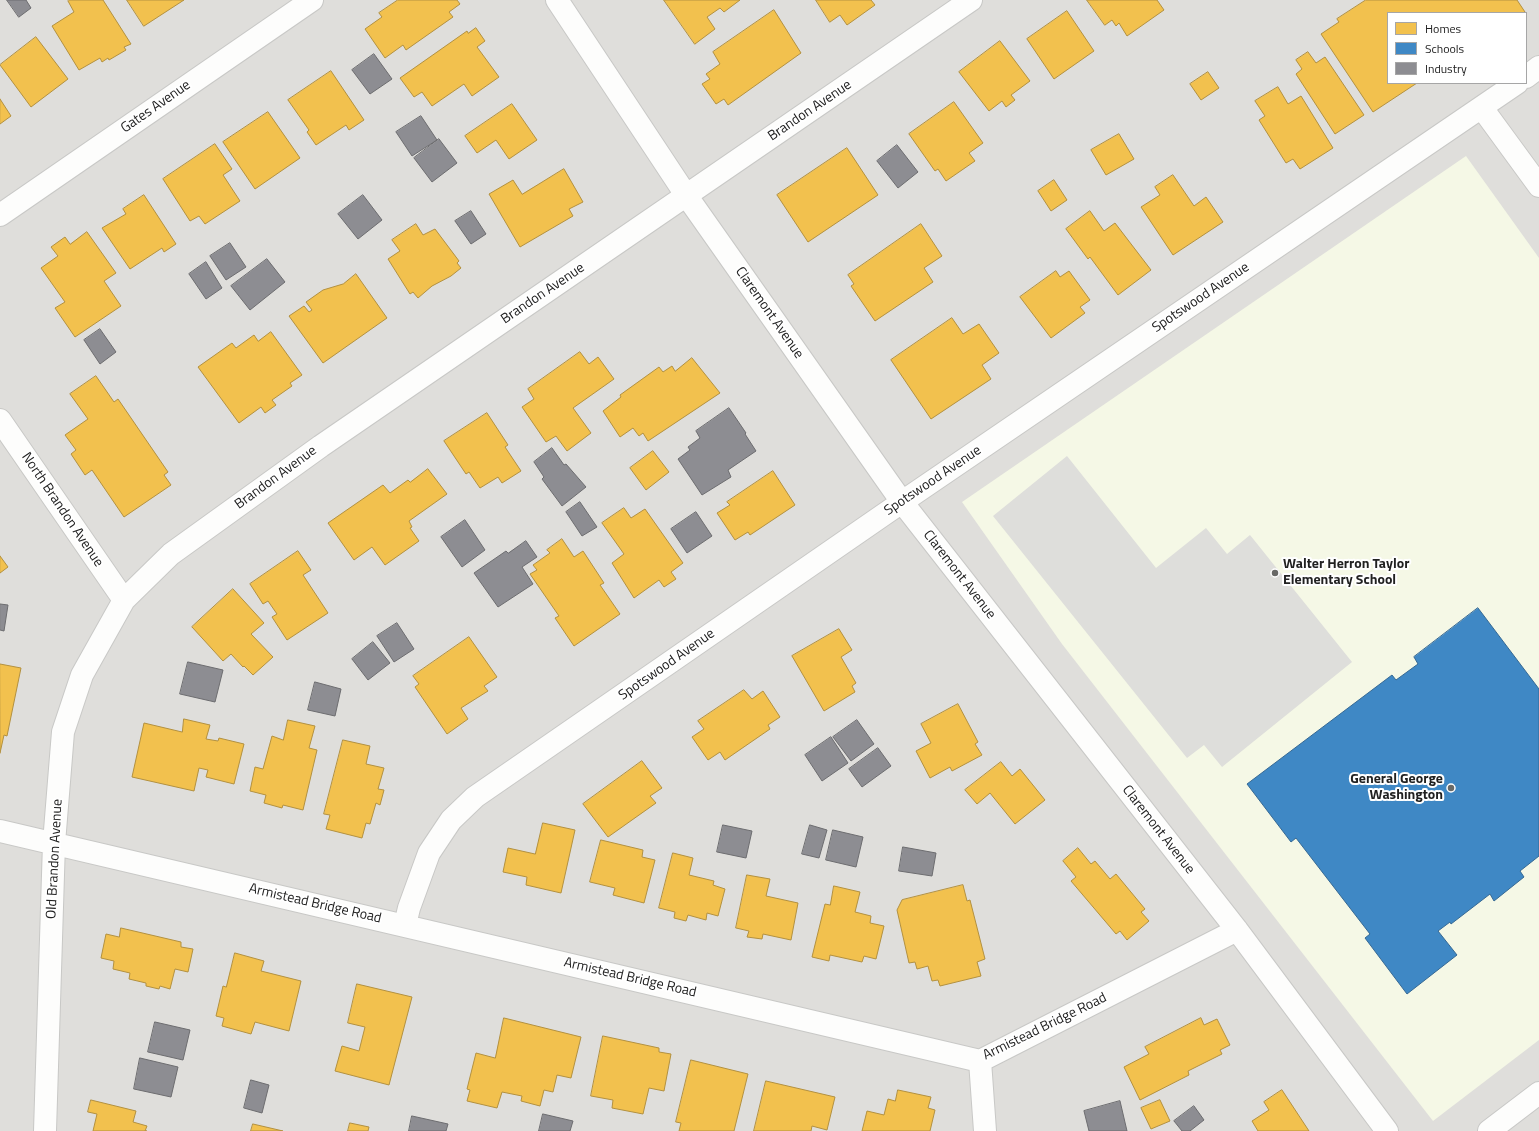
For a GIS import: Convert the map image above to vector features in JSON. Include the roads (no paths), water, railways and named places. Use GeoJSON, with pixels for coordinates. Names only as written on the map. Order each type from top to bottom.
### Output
{"type":"FeatureCollection","features":[{"type":"Feature","properties":{"kind":"street","name":"Gates Avenue"},"geometry":{"type":"LineString","coordinates":[[0,215],[312,0]]}},
{"type":"Feature","properties":{"kind":"street","name":"Claremont Avenue"},"geometry":{"type":"LineString","coordinates":[[557,0],[686,195],[902,502],[1237,930],[1387,1131]]}},
{"type":"Feature","properties":{"kind":"street","name":"Brandon Avenue"},"geometry":{"type":"LineString","coordinates":[[124,600],[171,554],[308,455],[971,0]]}},
{"type":"Feature","properties":{"kind":"street"},"geometry":{"type":"LineString","coordinates":[[1527,75],[1539,67]]}},
{"type":"Feature","properties":{"kind":"street","name":"Spotswood Avenue"},"geometry":{"type":"LineString","coordinates":[[405,925],[409,908],[428,853],[452,820],[475,797],[902,502],[1516,84]]}},
{"type":"Feature","properties":{"kind":"street"},"geometry":{"type":"LineString","coordinates":[[1482,108],[1539,186]]}},
{"type":"Feature","properties":{"kind":"street","name":"North Brandon Avenue"},"geometry":{"type":"LineString","coordinates":[[0,420],[124,600]]}},
{"type":"Feature","properties":{"kind":"street","name":"Old Brandon Avenue"},"geometry":{"type":"LineString","coordinates":[[45,1131],[54,843],[63,732],[82,675],[124,600]]}},
{"type":"Feature","properties":{"kind":"street","name":"Armistead Bridge Road"},"geometry":{"type":"LineString","coordinates":[[0,831],[980,1061],[1237,930]]}},
{"type":"Feature","properties":{"kind":"street"},"geometry":{"type":"LineString","coordinates":[[980,1061],[985,1131]]}},
{"type":"Feature","properties":{"kind":"street"},"geometry":{"type":"LineString","coordinates":[[1489,1131],[1539,1093]]}},
{"type":"Feature","properties":{"kind":"place","name":"Walter Herron Taylor Elementary School"},"geometry":{"type":"Point","coordinates":[1275,573]}},
{"type":"Feature","properties":{"kind":"place","name":"General George Washington"},"geometry":{"type":"Point","coordinates":[1451,788]}}]}
